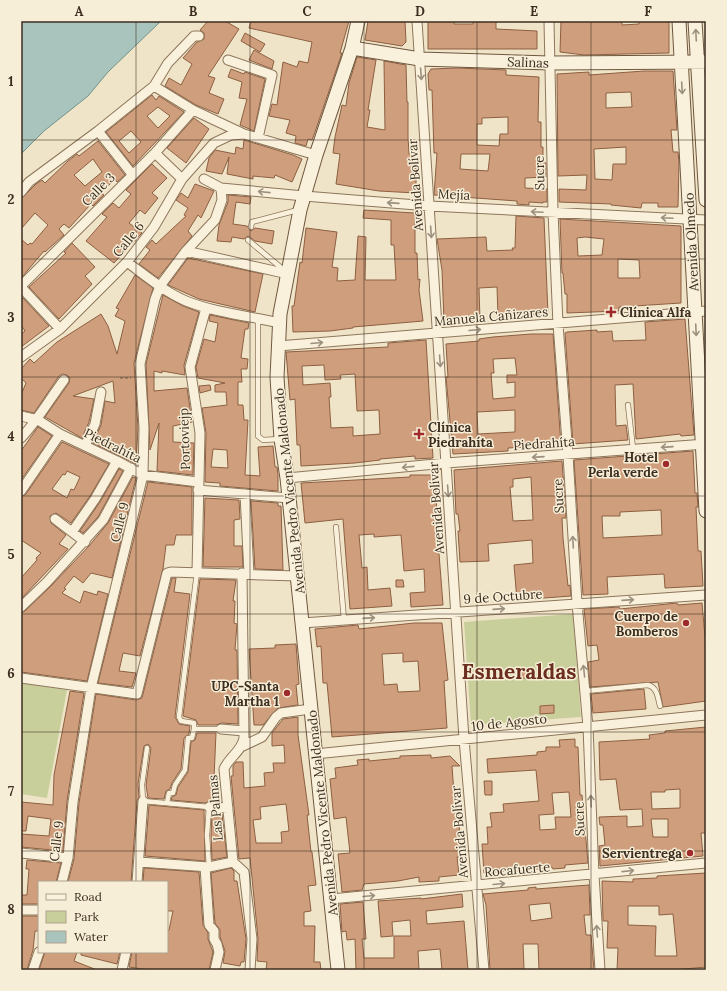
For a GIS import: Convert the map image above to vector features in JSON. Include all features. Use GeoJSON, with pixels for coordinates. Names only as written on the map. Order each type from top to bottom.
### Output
{"type":"FeatureCollection","features":[{"type":"Feature","properties":{"kind":"street","name":"Avenida Pedro Vicente Maldonado"},"geometry":{"type":"LineString","coordinates":[[338,970],[287,478],[281,439],[277,377],[280,323],[300,210],[316,155],[352,48],[358,21]]}},
{"type":"Feature","properties":{"kind":"street","name":"Avenida Bolívar"},"geometry":{"type":"LineString","coordinates":[[417,21],[464,739],[484,970]]}},
{"type":"Feature","properties":{"kind":"street","name":"Sucre"},"geometry":{"type":"LineString","coordinates":[[549,21],[553,212],[558,324],[577,603],[586,691],[594,875],[600,970]]}},
{"type":"Feature","properties":{"kind":"street","name":"Avenida Olmedo"},"geometry":{"type":"LineString","coordinates":[[678,21],[690,220],[700,312],[706,511]]}},
{"type":"Feature","properties":{"kind":"street","name":"Avenida Olmedo"},"geometry":{"type":"LineString","coordinates":[[695,21],[702,62],[706,200]]}},
{"type":"Feature","properties":{"kind":"street"},"geometry":{"type":"LineString","coordinates":[[21,192],[29,182],[98,131],[154,86],[168,63],[194,36],[199,36]]}},
{"type":"Feature","properties":{"kind":"street","name":"Salinas"},"geometry":{"type":"LineString","coordinates":[[352,48],[420,59],[550,63],[702,62]]}},
{"type":"Feature","properties":{"kind":"street"},"geometry":{"type":"LineString","coordinates":[[228,60],[272,76],[258,138]]}},
{"type":"Feature","properties":{"kind":"street"},"geometry":{"type":"LineString","coordinates":[[154,86],[194,110],[244,134],[316,155]]}},
{"type":"Feature","properties":{"kind":"street","name":"Calle 3"},"geometry":{"type":"LineString","coordinates":[[21,287],[132,174],[155,153],[194,110]]}},
{"type":"Feature","properties":{"kind":"street"},"geometry":{"type":"LineString","coordinates":[[98,131],[132,174]]}},
{"type":"Feature","properties":{"kind":"street","name":"Calle 6"},"geometry":{"type":"LineString","coordinates":[[21,357],[60,329],[128,262],[154,227],[182,178],[214,143],[231,135],[244,134]]}},
{"type":"Feature","properties":{"kind":"street"},"geometry":{"type":"LineString","coordinates":[[155,153],[182,178]]}},
{"type":"Feature","properties":{"kind":"street","name":"Mejía"},"geometry":{"type":"LineString","coordinates":[[204,179],[221,188],[304,196],[430,206],[706,220]]}},
{"type":"Feature","properties":{"kind":"street","name":"Calle 9"},"geometry":{"type":"LineString","coordinates":[[62,881],[68,858],[73,802],[91,688],[143,475],[144,428],[140,364],[155,299],[160,286],[186,252],[215,220],[222,200],[221,188]]}},
{"type":"Feature","properties":{"kind":"street"},"geometry":{"type":"LineString","coordinates":[[186,252],[288,274]]}},
{"type":"Feature","properties":{"kind":"street"},"geometry":{"type":"LineString","coordinates":[[128,262],[160,286],[185,301],[206,308],[280,323]]}},
{"type":"Feature","properties":{"kind":"street"},"geometry":{"type":"LineString","coordinates":[[21,287],[60,329]]}},
{"type":"Feature","properties":{"kind":"street","name":"Portoviejp"},"geometry":{"type":"LineString","coordinates":[[197,572],[200,433],[190,367],[206,308]]}},
{"type":"Feature","properties":{"kind":"street","name":"Manuela Cañizares"},"geometry":{"type":"LineString","coordinates":[[278,346],[700,312]]}},
{"type":"Feature","properties":{"kind":"street"},"geometry":{"type":"LineString","coordinates":[[21,438],[38,420],[47,403],[64,380]]}},
{"type":"Feature","properties":{"kind":"street"},"geometry":{"type":"LineString","coordinates":[[85,446],[95,424],[101,392]]}},
{"type":"Feature","properties":{"kind":"street","name":"Piedrahíta"},"geometry":{"type":"LineString","coordinates":[[21,416],[38,420],[60,434],[132,468],[143,475],[245,494],[289,498]]}},
{"type":"Feature","properties":{"kind":"street"},"geometry":{"type":"LineString","coordinates":[[21,491],[60,434]]}},
{"type":"Feature","properties":{"kind":"street","name":"Piedrahíta"},"geometry":{"type":"LineString","coordinates":[[287,478],[446,463],[704,444]]}},
{"type":"Feature","properties":{"kind":"street"},"geometry":{"type":"LineString","coordinates":[[72,532],[95,499],[117,461]]}},
{"type":"Feature","properties":{"kind":"street"},"geometry":{"type":"LineString","coordinates":[[21,607],[85,542],[103,520],[132,468]]}},
{"type":"Feature","properties":{"kind":"street"},"geometry":{"type":"LineString","coordinates":[[243,746],[245,494]]}},
{"type":"Feature","properties":{"kind":"street"},"geometry":{"type":"LineString","coordinates":[[55,519],[85,542]]}},
{"type":"Feature","properties":{"kind":"street"},"geometry":{"type":"LineString","coordinates":[[21,678],[138,694],[167,573],[245,573],[297,576]]}},
{"type":"Feature","properties":{"kind":"street","name":"9 de Octubre"},"geometry":{"type":"LineString","coordinates":[[302,623],[706,595]]}},
{"type":"Feature","properties":{"kind":"street","name":"Las Palmas"},"geometry":{"type":"LineString","coordinates":[[233,862],[224,769],[229,759],[243,746],[262,737],[276,717],[281,714],[311,709]]}},
{"type":"Feature","properties":{"kind":"street","name":"10 de Agosto"},"geometry":{"type":"LineString","coordinates":[[315,754],[706,715]]}},
{"type":"Feature","properties":{"kind":"street"},"geometry":{"type":"LineString","coordinates":[[221,729],[244,731]]}},
{"type":"Feature","properties":{"kind":"street"},"geometry":{"type":"LineString","coordinates":[[137,881],[143,801]]}},
{"type":"Feature","properties":{"kind":"street"},"geometry":{"type":"LineString","coordinates":[[209,807],[228,808]]}},
{"type":"Feature","properties":{"kind":"street"},"geometry":{"type":"LineString","coordinates":[[21,853],[68,858]]}},
{"type":"Feature","properties":{"kind":"street"},"geometry":{"type":"LineString","coordinates":[[139,862],[207,867],[233,862],[244,872],[252,939],[250,970]]}},
{"type":"Feature","properties":{"kind":"street","name":"Rocafuerte"},"geometry":{"type":"LineString","coordinates":[[330,899],[594,875],[706,863]]}},
{"type":"Feature","properties":{"kind":"street"},"geometry":{"type":"LineString","coordinates":[[207,867],[210,925],[214,931],[214,939],[219,952],[215,970]]}},
{"type":"Feature","properties":{"kind":"street"},"geometry":{"type":"LineString","coordinates":[[21,910],[38,910]]}},
{"type":"Feature","properties":{"kind":"street"},"geometry":{"type":"LineString","coordinates":[[32,970],[39,953]]}},
{"type":"Feature","properties":{"kind":"street"},"geometry":{"type":"LineString","coordinates":[[126,953],[122,968],[132,970]]}},
{"type":"Feature","properties":{"kind":"lane"},"geometry":{"type":"LineString","coordinates":[[251,227],[252,222],[300,210]]}},
{"type":"Feature","properties":{"kind":"lane"},"geometry":{"type":"LineString","coordinates":[[248,240],[288,274]]}},
{"type":"Feature","properties":{"kind":"lane"},"geometry":{"type":"LineString","coordinates":[[258,318],[258,436],[262,440],[281,439]]}},
{"type":"Feature","properties":{"kind":"lane"},"geometry":{"type":"LineString","coordinates":[[628,406],[634,449]]}},
{"type":"Feature","properties":{"kind":"lane"},"geometry":{"type":"LineString","coordinates":[[336,527],[344,620]]}},
{"type":"Feature","properties":{"kind":"lane"},"geometry":{"type":"LineString","coordinates":[[167,803],[169,793],[173,794],[175,785],[184,773],[188,738],[192,738],[194,729],[194,723],[181,721],[179,717],[197,572]]}},
{"type":"Feature","properties":{"kind":"lane"},"geometry":{"type":"LineString","coordinates":[[586,691],[648,685],[652,686],[656,691],[660,706]]}},
{"type":"Feature","properties":{"kind":"lane"},"geometry":{"type":"LineString","coordinates":[[194,729],[221,729]]}},
{"type":"Feature","properties":{"kind":"lane"},"geometry":{"type":"LineString","coordinates":[[148,748],[142,785],[143,801],[209,807],[207,867]]}},
{"type":"Feature","properties":{"kind":"green space"},"geometry":{"type":"Polygon","coordinates":[[[573,614],[581,717],[471,725],[464,622],[573,614]]]}},
{"type":"Feature","properties":{"kind":"green space"},"geometry":{"type":"Polygon","coordinates":[[[21,683],[67,690],[47,798],[21,794],[21,683]]]}},
{"type":"Feature","properties":{"kind":"water"},"geometry":{"type":"Polygon","coordinates":[[[21,21],[161,21],[108,72],[88,96],[44,131],[21,154],[21,21]]]}},
{"type":"Feature","properties":{"kind":"building"},"geometry":{"type":"Polygon","coordinates":[[[208,21],[225,21],[239,29],[208,76],[215,78],[209,93],[224,99],[218,114],[196,105],[165,86],[169,78],[181,85],[192,64],[183,58],[197,42],[204,39],[204,33],[200,30],[208,21]]]}},
{"type":"Feature","properties":{"kind":"building"},"geometry":{"type":"Polygon","coordinates":[[[251,21],[349,21],[340,53],[342,53],[315,132],[312,140],[308,139],[306,146],[295,143],[296,136],[286,133],[290,120],[269,116],[272,104],[277,105],[283,62],[297,67],[299,61],[308,63],[312,42],[249,28],[251,21]]]}},
{"type":"Feature","properties":{"kind":"building"},"geometry":{"type":"Polygon","coordinates":[[[368,21],[405,21],[406,42],[402,46],[365,40],[368,21]]]}},
{"type":"Feature","properties":{"kind":"building"},"geometry":{"type":"Polygon","coordinates":[[[428,21],[454,21],[454,24],[473,24],[473,21],[496,21],[496,29],[537,31],[537,49],[428,49],[428,21]]]}},
{"type":"Feature","properties":{"kind":"building"},"geometry":{"type":"Polygon","coordinates":[[[561,21],[622,21],[622,25],[639,24],[639,21],[669,21],[669,53],[584,55],[560,52],[561,21]]]}},
{"type":"Feature","properties":{"kind":"building"},"geometry":{"type":"Polygon","coordinates":[[[245,33],[265,44],[260,52],[241,41],[245,33]]]}},
{"type":"Feature","properties":{"kind":"building"},"geometry":{"type":"Polygon","coordinates":[[[254,50],[274,61],[272,69],[249,60],[254,50]]]}},
{"type":"Feature","properties":{"kind":"building"},"geometry":{"type":"Polygon","coordinates":[[[357,57],[376,60],[368,110],[370,110],[367,127],[385,130],[384,61],[406,65],[409,154],[413,154],[413,166],[416,166],[416,193],[379,191],[336,184],[340,154],[333,153],[335,137],[342,105],[346,106],[349,83],[357,57]]]}},
{"type":"Feature","properties":{"kind":"building"},"geometry":{"type":"Polygon","coordinates":[[[458,68],[506,70],[506,75],[539,77],[538,122],[541,122],[541,147],[543,147],[543,163],[546,163],[546,177],[525,178],[525,188],[547,189],[547,202],[529,202],[529,205],[517,204],[517,201],[434,195],[437,153],[434,153],[432,90],[429,90],[428,74],[431,69],[458,68]],[[508,117],[482,118],[482,124],[477,124],[477,145],[499,146],[500,134],[508,134],[508,117]],[[461,154],[460,169],[488,171],[490,154],[461,154]]]}},
{"type":"Feature","properties":{"kind":"building"},"geometry":{"type":"Polygon","coordinates":[[[231,69],[265,79],[254,131],[240,125],[247,99],[239,98],[242,82],[228,77],[231,69]]]}},
{"type":"Feature","properties":{"kind":"building"},"geometry":{"type":"Polygon","coordinates":[[[644,71],[673,71],[677,130],[671,130],[673,152],[678,152],[679,162],[678,207],[658,207],[658,203],[642,203],[641,208],[611,204],[559,202],[559,189],[586,190],[587,175],[558,176],[557,74],[589,72],[589,75],[644,71]],[[631,92],[606,93],[606,108],[632,107],[631,92]],[[626,147],[594,149],[595,179],[612,180],[613,164],[626,164],[626,147]]]}},
{"type":"Feature","properties":{"kind":"building"},"geometry":{"type":"Polygon","coordinates":[[[152,95],[156,100],[159,96],[184,112],[133,166],[106,132],[152,95]],[[158,107],[147,116],[158,128],[170,116],[158,107]],[[131,131],[119,141],[129,153],[141,142],[131,131]]]}},
{"type":"Feature","properties":{"kind":"building"},"geometry":{"type":"Polygon","coordinates":[[[194,118],[209,129],[186,163],[167,148],[194,118]]]}},
{"type":"Feature","properties":{"kind":"building"},"geometry":{"type":"Polygon","coordinates":[[[244,140],[302,159],[292,182],[275,175],[274,178],[253,176],[253,179],[227,174],[229,157],[222,174],[206,171],[209,158],[215,150],[235,154],[236,147],[243,149],[244,140]]]}},
{"type":"Feature","properties":{"kind":"building"},"geometry":{"type":"Polygon","coordinates":[[[98,141],[125,175],[117,182],[115,179],[101,193],[104,195],[93,206],[91,204],[69,228],[64,224],[59,229],[64,235],[45,252],[44,251],[22,277],[21,239],[28,245],[30,243],[32,244],[48,225],[35,213],[21,229],[21,199],[36,184],[42,180],[45,183],[68,161],[77,154],[79,156],[98,141]],[[93,159],[74,175],[85,186],[102,172],[93,159]]]}},
{"type":"Feature","properties":{"kind":"building"},"geometry":{"type":"Polygon","coordinates":[[[152,164],[167,178],[152,193],[158,198],[145,214],[140,210],[129,223],[142,233],[114,263],[86,241],[107,217],[102,214],[113,203],[119,208],[131,194],[126,190],[152,164]]]}},
{"type":"Feature","properties":{"kind":"building"},"geometry":{"type":"Polygon","coordinates":[[[195,184],[214,191],[201,218],[198,215],[188,231],[192,236],[158,278],[139,264],[150,250],[146,247],[152,240],[156,244],[186,216],[184,215],[188,208],[176,200],[181,193],[188,198],[195,184]]]}},
{"type":"Feature","properties":{"kind":"building"},"geometry":{"type":"Polygon","coordinates":[[[228,195],[251,197],[250,204],[236,202],[233,224],[247,226],[251,231],[255,228],[274,231],[272,244],[255,241],[248,236],[244,239],[232,237],[231,242],[217,241],[219,225],[228,202],[228,195]]]}},
{"type":"Feature","properties":{"kind":"building"},"geometry":{"type":"Polygon","coordinates":[[[364,210],[415,213],[415,253],[417,253],[418,280],[420,279],[419,290],[423,321],[353,327],[330,331],[293,332],[292,306],[294,306],[300,262],[302,263],[306,228],[337,232],[332,267],[338,268],[337,281],[355,280],[358,236],[366,237],[365,280],[396,280],[394,245],[391,245],[391,220],[363,218],[364,210]]]}},
{"type":"Feature","properties":{"kind":"building"},"geometry":{"type":"Polygon","coordinates":[[[516,216],[544,218],[548,314],[498,317],[497,287],[479,288],[480,320],[444,321],[442,270],[437,239],[486,237],[487,251],[513,250],[512,248],[515,248],[516,216]]]}},
{"type":"Feature","properties":{"kind":"building"},"geometry":{"type":"Polygon","coordinates":[[[560,219],[681,226],[681,303],[619,307],[619,311],[567,313],[567,294],[565,294],[562,273],[560,219]],[[585,237],[577,238],[578,256],[602,255],[604,239],[585,237]],[[618,259],[618,278],[640,278],[639,260],[618,259]]]}},
{"type":"Feature","properties":{"kind":"building"},"geometry":{"type":"Polygon","coordinates":[[[72,243],[95,267],[85,276],[92,284],[59,319],[29,287],[66,253],[64,252],[72,243]]]}},
{"type":"Feature","properties":{"kind":"building"},"geometry":{"type":"Polygon","coordinates":[[[188,258],[263,274],[255,312],[199,299],[168,285],[188,258]]]}},
{"type":"Feature","properties":{"kind":"building"},"geometry":{"type":"Polygon","coordinates":[[[135,275],[153,288],[134,363],[138,428],[136,464],[93,443],[101,425],[105,401],[115,403],[113,381],[73,396],[94,399],[89,422],[82,438],[45,417],[69,383],[70,378],[67,375],[62,374],[59,376],[34,413],[21,410],[21,395],[26,383],[21,378],[21,369],[30,359],[34,363],[57,342],[101,314],[108,326],[117,354],[125,321],[115,316],[119,309],[116,308],[135,275]]]}},
{"type":"Feature","properties":{"kind":"building"},"geometry":{"type":"Polygon","coordinates":[[[163,295],[183,306],[199,312],[184,365],[185,375],[154,371],[154,391],[187,388],[192,422],[173,426],[173,442],[194,443],[193,475],[157,471],[159,423],[150,450],[146,364],[163,295]]]}},
{"type":"Feature","properties":{"kind":"building"},"geometry":{"type":"Polygon","coordinates":[[[23,298],[49,326],[21,347],[21,334],[25,331],[21,325],[21,300],[23,298]]]}},
{"type":"Feature","properties":{"kind":"building"},"geometry":{"type":"Polygon","coordinates":[[[210,315],[249,323],[248,329],[245,329],[241,358],[248,359],[247,369],[241,369],[242,382],[238,382],[238,405],[243,405],[244,420],[248,420],[245,475],[260,476],[258,447],[273,446],[275,467],[277,467],[278,475],[278,491],[220,486],[220,483],[205,482],[206,433],[202,408],[227,405],[226,392],[215,392],[215,385],[225,383],[198,378],[196,367],[204,339],[215,342],[218,323],[209,321],[210,315]],[[213,449],[211,467],[228,468],[227,450],[213,449]]]}},
{"type":"Feature","properties":{"kind":"building"},"geometry":{"type":"Polygon","coordinates":[[[685,319],[694,435],[681,436],[680,434],[636,439],[633,384],[615,385],[616,426],[626,425],[628,440],[573,444],[565,333],[597,330],[597,332],[612,331],[613,341],[646,340],[645,322],[685,319]]]}},
{"type":"Feature","properties":{"kind":"building"},"geometry":{"type":"Polygon","coordinates":[[[553,334],[561,445],[508,448],[508,451],[453,454],[446,377],[448,377],[446,344],[479,341],[479,339],[553,334]],[[515,358],[493,359],[494,373],[491,373],[493,399],[515,397],[515,382],[507,383],[507,375],[517,375],[515,358]],[[515,410],[477,412],[478,434],[515,432],[515,410]]]}},
{"type":"Feature","properties":{"kind":"building"},"geometry":{"type":"Polygon","coordinates":[[[426,340],[433,458],[415,459],[415,456],[355,463],[301,466],[300,445],[297,445],[295,399],[290,400],[286,352],[388,347],[388,343],[426,340]],[[324,365],[302,366],[303,385],[330,383],[331,397],[329,397],[331,428],[353,427],[353,436],[380,434],[379,410],[357,411],[355,374],[340,375],[341,379],[325,380],[324,365]]]}},
{"type":"Feature","properties":{"kind":"building"},"geometry":{"type":"Polygon","coordinates":[[[210,385],[211,390],[200,393],[199,386],[210,385]]]}},
{"type":"Feature","properties":{"kind":"building"},"geometry":{"type":"Polygon","coordinates":[[[38,427],[52,436],[21,480],[21,451],[38,427]]]}},
{"type":"Feature","properties":{"kind":"building"},"geometry":{"type":"Polygon","coordinates":[[[62,442],[109,464],[90,496],[71,523],[56,513],[50,516],[51,523],[66,535],[59,544],[68,549],[21,599],[21,578],[37,560],[36,558],[41,553],[21,540],[21,497],[26,494],[62,442]],[[67,471],[52,489],[67,498],[71,489],[74,490],[80,477],[67,471]]]}},
{"type":"Feature","properties":{"kind":"building"},"geometry":{"type":"Polygon","coordinates":[[[693,451],[695,493],[697,493],[698,507],[696,507],[698,551],[701,551],[703,586],[665,588],[664,574],[607,577],[608,594],[583,595],[574,460],[693,451]],[[661,510],[620,512],[620,516],[602,516],[603,538],[662,535],[661,510]]]}},
{"type":"Feature","properties":{"kind":"building"},"geometry":{"type":"Polygon","coordinates":[[[562,461],[566,518],[562,518],[563,538],[568,586],[570,585],[571,596],[517,600],[514,565],[533,563],[532,540],[488,544],[489,561],[460,562],[458,531],[460,531],[458,514],[456,514],[454,470],[562,461]],[[531,477],[513,479],[513,487],[510,487],[513,521],[533,520],[531,477]]]}},
{"type":"Feature","properties":{"kind":"building"},"geometry":{"type":"Polygon","coordinates":[[[119,469],[123,471],[98,517],[83,533],[80,531],[100,502],[119,469]]]}},
{"type":"Feature","properties":{"kind":"building"},"geometry":{"type":"Polygon","coordinates":[[[410,475],[435,475],[436,515],[443,605],[411,607],[410,593],[425,592],[424,569],[404,571],[401,535],[374,537],[374,534],[359,535],[362,568],[367,567],[368,590],[390,588],[392,606],[350,609],[343,519],[305,523],[301,483],[410,477],[410,475]]]}},
{"type":"Feature","properties":{"kind":"building"},"geometry":{"type":"Polygon","coordinates":[[[133,477],[136,478],[112,578],[91,573],[83,583],[74,576],[64,588],[66,589],[62,593],[80,603],[84,591],[97,595],[98,591],[108,594],[87,681],[21,672],[21,613],[51,586],[89,546],[108,523],[133,477]]]}},
{"type":"Feature","properties":{"kind":"building"},"geometry":{"type":"Polygon","coordinates":[[[148,482],[192,487],[192,535],[176,535],[174,545],[166,545],[163,569],[140,656],[123,653],[119,671],[136,673],[132,687],[98,683],[148,482]]]}},
{"type":"Feature","properties":{"kind":"building"},"geometry":{"type":"Polygon","coordinates":[[[205,498],[239,500],[240,519],[234,520],[234,546],[242,546],[243,567],[203,567],[205,498]]]}},
{"type":"Feature","properties":{"kind":"building"},"geometry":{"type":"Polygon","coordinates":[[[251,501],[278,503],[278,506],[281,506],[283,570],[255,569],[251,501]]]}},
{"type":"Feature","properties":{"kind":"building"},"geometry":{"type":"Polygon","coordinates":[[[172,578],[176,578],[174,592],[190,594],[175,717],[179,724],[190,726],[189,734],[184,738],[181,769],[170,789],[166,791],[164,799],[148,798],[146,785],[151,748],[148,744],[144,746],[138,784],[139,797],[137,801],[131,881],[68,881],[74,859],[79,803],[96,694],[136,700],[142,698],[172,578]]]}},
{"type":"Feature","properties":{"kind":"building"},"geometry":{"type":"Polygon","coordinates":[[[200,579],[236,580],[233,601],[235,601],[234,623],[237,624],[235,650],[237,650],[238,724],[222,723],[216,725],[198,725],[196,720],[183,716],[200,579]]]}},
{"type":"Feature","properties":{"kind":"building"},"geometry":{"type":"Polygon","coordinates":[[[396,580],[403,580],[404,587],[396,587],[396,580]]]}},
{"type":"Feature","properties":{"kind":"building"},"geometry":{"type":"Polygon","coordinates":[[[677,603],[678,605],[702,603],[706,648],[706,701],[663,707],[658,682],[590,687],[588,662],[599,660],[597,645],[588,646],[584,609],[619,607],[620,609],[677,603]]]}},
{"type":"Feature","properties":{"kind":"building"},"geometry":{"type":"Polygon","coordinates":[[[414,623],[442,623],[448,680],[444,681],[447,728],[332,737],[327,683],[323,683],[321,646],[317,647],[315,629],[358,625],[359,629],[414,623]],[[403,653],[382,654],[384,685],[397,684],[398,692],[420,691],[418,661],[403,662],[403,653]]]}},
{"type":"Feature","properties":{"kind":"building"},"geometry":{"type":"Polygon","coordinates":[[[296,644],[299,684],[296,685],[298,705],[278,708],[263,725],[254,725],[249,649],[275,648],[275,645],[296,644]]]}},
{"type":"Feature","properties":{"kind":"building"},"geometry":{"type":"Polygon","coordinates":[[[524,669],[529,670],[530,676],[526,679],[521,677],[521,672],[524,669]]]}},
{"type":"Feature","properties":{"kind":"building"},"geometry":{"type":"Polygon","coordinates":[[[644,689],[646,709],[593,713],[591,694],[644,689]]]}},
{"type":"Feature","properties":{"kind":"building"},"geometry":{"type":"Polygon","coordinates":[[[70,691],[84,693],[67,801],[63,851],[21,847],[21,834],[49,836],[51,819],[28,816],[26,831],[21,831],[21,802],[53,805],[54,775],[70,691]]]}},
{"type":"Feature","properties":{"kind":"building"},"geometry":{"type":"Polygon","coordinates":[[[554,705],[554,713],[540,714],[540,706],[554,705]]]}},
{"type":"Feature","properties":{"kind":"building"},"geometry":{"type":"Polygon","coordinates":[[[298,717],[298,735],[309,815],[307,815],[316,885],[308,886],[311,911],[304,912],[304,926],[315,926],[314,962],[320,962],[321,970],[266,970],[267,962],[257,961],[258,938],[250,858],[239,859],[231,776],[233,776],[233,766],[236,762],[243,762],[244,788],[265,786],[264,773],[274,772],[273,763],[285,763],[284,745],[272,746],[272,733],[283,719],[298,717]],[[286,804],[260,807],[261,819],[253,820],[256,843],[282,843],[281,832],[289,831],[286,804]]]}},
{"type":"Feature","properties":{"kind":"building"},"geometry":{"type":"Polygon","coordinates":[[[706,727],[706,833],[701,833],[703,856],[600,866],[599,846],[605,845],[603,825],[600,825],[599,817],[627,816],[627,827],[643,826],[642,809],[620,810],[616,779],[600,780],[599,742],[650,739],[649,735],[665,733],[665,731],[706,727]],[[680,789],[665,790],[665,792],[651,792],[652,809],[680,808],[680,789]],[[651,819],[653,837],[668,837],[668,819],[651,819]]]}},
{"type":"Feature","properties":{"kind":"building"},"geometry":{"type":"Polygon","coordinates":[[[197,733],[216,733],[213,801],[205,803],[171,800],[172,797],[176,795],[178,787],[188,772],[191,742],[195,740],[197,733]]]}},
{"type":"Feature","properties":{"kind":"building"},"geometry":{"type":"Polygon","coordinates":[[[575,739],[575,747],[578,747],[580,795],[582,795],[588,863],[565,865],[565,868],[553,869],[552,867],[506,873],[506,871],[484,873],[482,844],[488,844],[487,827],[492,827],[490,813],[504,812],[503,804],[539,801],[536,770],[488,773],[487,759],[537,755],[537,752],[546,751],[546,747],[560,747],[559,740],[575,739]],[[569,792],[552,793],[554,814],[539,815],[540,830],[556,829],[555,817],[571,817],[569,792]]]}},
{"type":"Feature","properties":{"kind":"building"},"geometry":{"type":"Polygon","coordinates":[[[431,755],[431,758],[450,756],[460,766],[452,766],[455,808],[458,808],[459,822],[461,857],[457,857],[459,875],[439,877],[439,881],[419,882],[419,877],[398,881],[364,884],[362,890],[342,892],[338,854],[350,853],[346,817],[334,819],[330,779],[336,778],[335,768],[358,765],[357,760],[369,759],[369,761],[400,758],[400,756],[431,755]]]}},
{"type":"Feature","properties":{"kind":"building"},"geometry":{"type":"Polygon","coordinates":[[[484,781],[492,781],[492,795],[485,795],[484,781]]]}},
{"type":"Feature","properties":{"kind":"building"},"geometry":{"type":"Polygon","coordinates":[[[149,805],[204,810],[205,861],[145,856],[149,805]]]}},
{"type":"Feature","properties":{"kind":"building"},"geometry":{"type":"Polygon","coordinates":[[[212,813],[222,814],[227,857],[212,860],[211,835],[212,813]]]}},
{"type":"Feature","properties":{"kind":"building"},"geometry":{"type":"Polygon","coordinates":[[[27,860],[61,863],[56,881],[38,881],[38,904],[21,904],[21,895],[27,895],[29,869],[26,869],[27,860]]]}},
{"type":"Feature","properties":{"kind":"building"},"geometry":{"type":"Polygon","coordinates":[[[144,868],[199,872],[203,925],[208,933],[208,939],[213,952],[209,970],[149,970],[129,967],[132,953],[168,953],[168,930],[173,911],[168,911],[168,881],[143,881],[144,868]]]}},
{"type":"Feature","properties":{"kind":"building"},"geometry":{"type":"Polygon","coordinates":[[[231,868],[234,871],[234,881],[237,881],[246,939],[244,962],[241,962],[240,966],[223,963],[225,951],[220,937],[220,930],[215,923],[211,873],[231,868]]]}},
{"type":"Feature","properties":{"kind":"building"},"geometry":{"type":"Polygon","coordinates":[[[706,873],[706,967],[673,970],[617,970],[618,948],[607,948],[608,921],[603,921],[602,881],[633,882],[633,879],[657,878],[657,876],[706,873]],[[628,906],[628,925],[656,926],[655,956],[677,956],[673,914],[659,915],[659,906],[628,906]]]}},
{"type":"Feature","properties":{"kind":"building"},"geometry":{"type":"Polygon","coordinates":[[[589,885],[590,915],[584,915],[586,935],[591,935],[594,970],[539,970],[538,944],[523,944],[524,969],[490,970],[486,905],[483,894],[528,890],[528,888],[536,887],[536,889],[589,885]],[[550,903],[529,905],[531,921],[552,918],[550,903]]]}},
{"type":"Feature","properties":{"kind":"building"},"geometry":{"type":"Polygon","coordinates":[[[462,894],[463,907],[426,911],[427,924],[464,921],[468,970],[442,970],[440,949],[418,951],[419,970],[356,970],[355,939],[347,940],[346,931],[342,932],[340,904],[363,902],[366,939],[362,939],[364,958],[394,958],[394,936],[411,936],[410,920],[392,922],[393,936],[381,937],[378,901],[421,899],[462,894]]]}},
{"type":"Feature","properties":{"kind":"building"},"geometry":{"type":"Polygon","coordinates":[[[21,916],[38,916],[38,931],[35,931],[33,950],[27,970],[21,970],[21,916]]]}},
{"type":"Feature","properties":{"kind":"building"},"geometry":{"type":"Polygon","coordinates":[[[45,953],[77,953],[74,961],[97,970],[39,970],[45,953]]]}},
{"type":"Feature","properties":{"kind":"building"},"geometry":{"type":"Polygon","coordinates":[[[81,953],[120,953],[117,964],[81,955],[81,953]]]}},
{"type":"Feature","properties":{"kind":"place","name":"Clínica Alfa"},"geometry":{"type":"Point","coordinates":[611,312]}},
{"type":"Feature","properties":{"kind":"place","name":"Clínica Piedrahíta"},"geometry":{"type":"Point","coordinates":[419,434]}},
{"type":"Feature","properties":{"kind":"place","name":"Hotel Perla verde"},"geometry":{"type":"Point","coordinates":[666,464]}},
{"type":"Feature","properties":{"kind":"place","name":"Cuerpo de Bomberos"},"geometry":{"type":"Point","coordinates":[686,623]}},
{"type":"Feature","properties":{"kind":"place","name":"UPC-Santa Martha 1"},"geometry":{"type":"Point","coordinates":[287,693]}},
{"type":"Feature","properties":{"kind":"place","name":"Servientrega"},"geometry":{"type":"Point","coordinates":[690,853]}},
{"type":"Feature","properties":{"kind":"district","name":"Esmeraldas"},"geometry":{"type":"Point","coordinates":[519,672]}}]}
